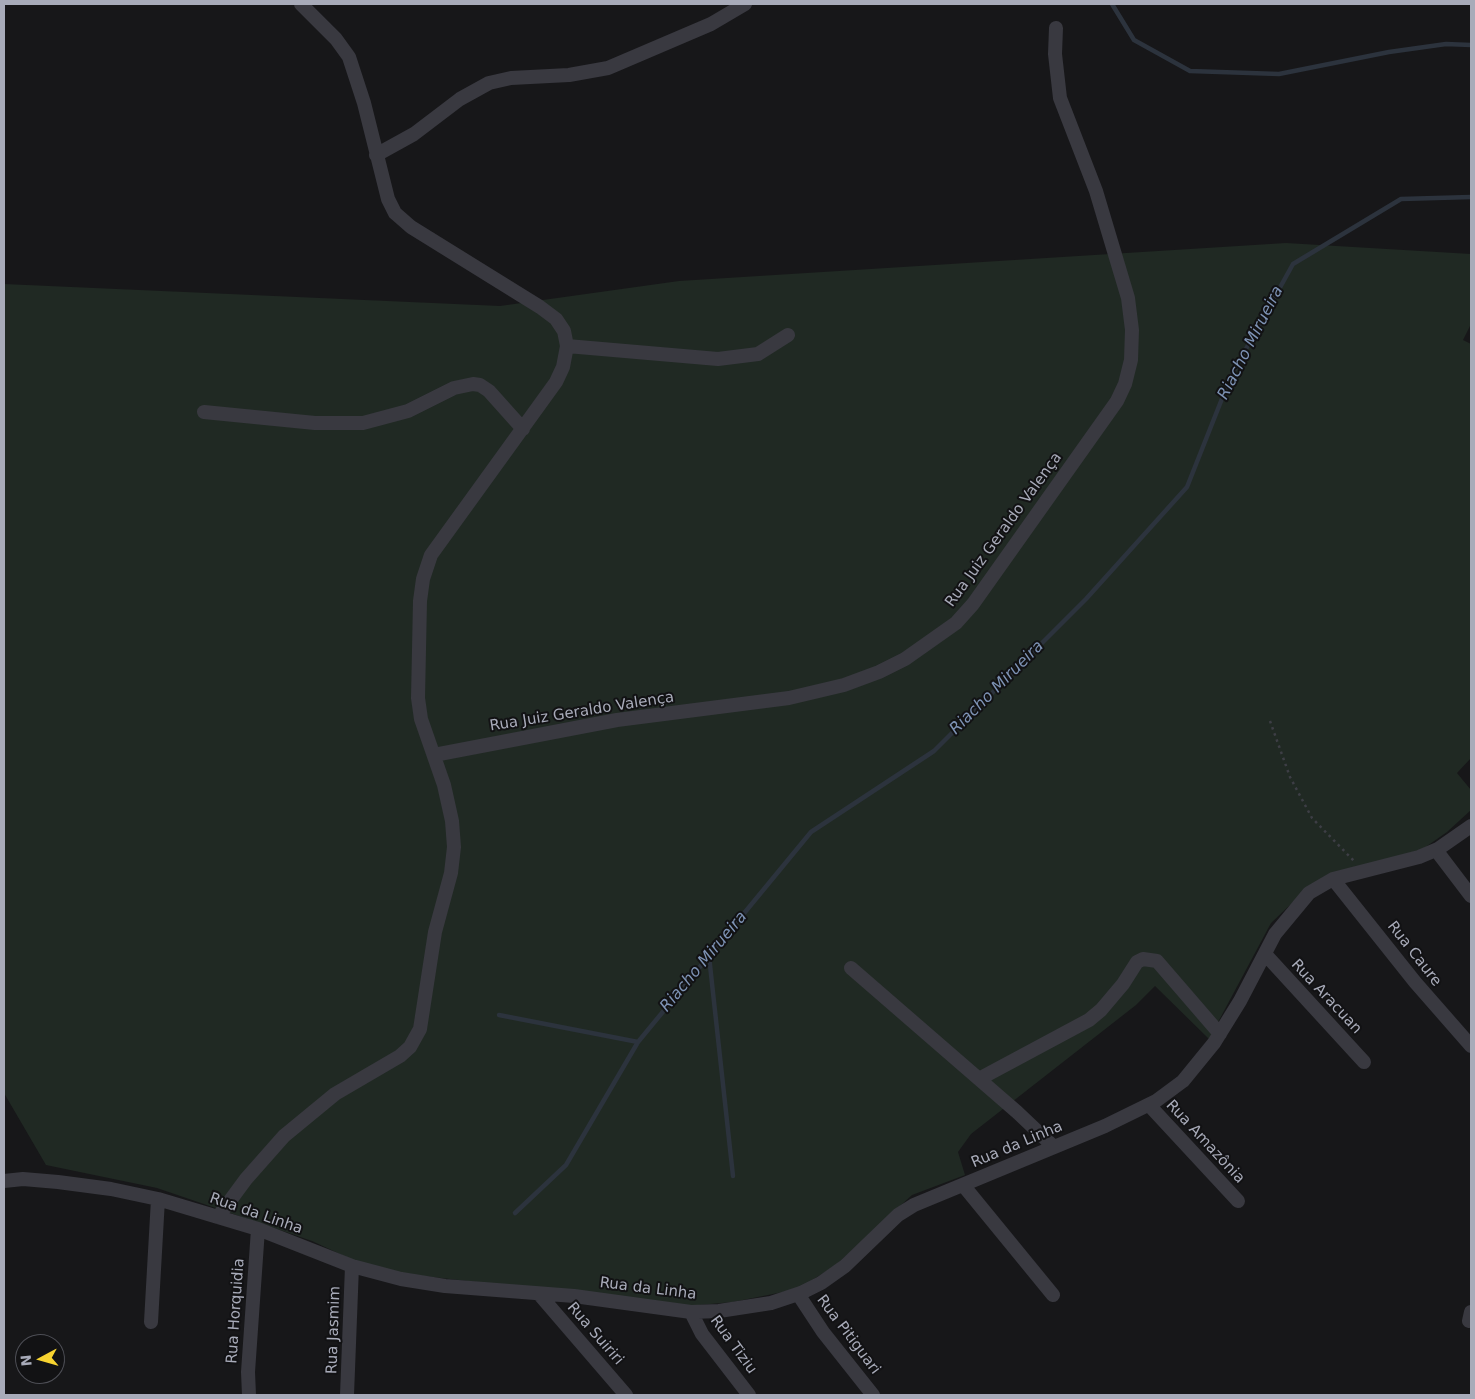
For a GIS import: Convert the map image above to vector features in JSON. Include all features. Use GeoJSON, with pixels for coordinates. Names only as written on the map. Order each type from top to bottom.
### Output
{"type":"FeatureCollection","features":[{"type":"Feature","properties":{"kind":"street"},"geometry":{"type":"LineString","coordinates":[[218,1217],[246,1180],[284,1136],[336,1094],[400,1056],[410,1047],[420,1029],[435,932],[451,873],[454,847],[450,812],[434,754],[421,719],[418,698],[420,601],[423,579],[431,555],[547,397],[563,367],[567,346],[564,331],[556,319],[540,307],[411,227],[395,213],[388,199],[364,103],[349,56],[336,39],[301,4]]}},
{"type":"Feature","properties":{"kind":"street"},"geometry":{"type":"LineString","coordinates":[[376,155],[414,134],[460,99],[489,83],[510,78],[569,75],[608,68],[711,24],[745,4]]}},
{"type":"Feature","properties":{"kind":"street","name":"Rua Juiz Geraldo Valença"},"geometry":{"type":"LineString","coordinates":[[434,754],[617,720],[789,698],[844,685],[879,672],[905,659],[956,623],[973,604],[1117,401],[1125,384],[1131,360],[1132,330],[1128,298],[1096,190],[1060,98],[1055,54],[1056,28]]}},
{"type":"Feature","properties":{"kind":"street"},"geometry":{"type":"LineString","coordinates":[[567,346],[718,359],[758,354],[788,335]]}},
{"type":"Feature","properties":{"kind":"street"},"geometry":{"type":"LineString","coordinates":[[204,412],[315,423],[363,423],[408,411],[454,388],[473,384],[480,385],[489,391],[523,429]]}},
{"type":"Feature","properties":{"kind":"street","name":"Rua da Linha"},"geometry":{"type":"LineString","coordinates":[[4,1180],[23,1178],[58,1182],[111,1189],[158,1199],[258,1229],[352,1266],[401,1279],[691,1312],[728,1310],[771,1302],[798,1294],[821,1283],[845,1266],[898,1215],[914,1205],[1130,1116],[1149,1105],[1183,1081],[1220,1034],[1275,934],[1309,893],[1333,879],[1419,857],[1436,850],[1471,826]]}},
{"type":"Feature","properties":{"kind":"street"},"geometry":{"type":"LineString","coordinates":[[1436,850],[1471,896]]}},
{"type":"Feature","properties":{"kind":"street","name":"Rua Caure"},"geometry":{"type":"LineString","coordinates":[[1333,879],[1414,982],[1471,1046]]}},
{"type":"Feature","properties":{"kind":"street","name":"Rua Aracuan"},"geometry":{"type":"LineString","coordinates":[[1265,954],[1364,1062]]}},
{"type":"Feature","properties":{"kind":"street"},"geometry":{"type":"LineString","coordinates":[[979,1079],[1089,1020],[1101,1010],[1123,984],[1137,962],[1143,959],[1157,961],[1220,1034]]}},
{"type":"Feature","properties":{"kind":"street"},"geometry":{"type":"LineString","coordinates":[[851,968],[1054,1147]]}},
{"type":"Feature","properties":{"kind":"street","name":"Rua Amazônia"},"geometry":{"type":"LineString","coordinates":[[1149,1105],[1238,1200]]}},
{"type":"Feature","properties":{"kind":"street"},"geometry":{"type":"LineString","coordinates":[[963,1185],[1053,1295]]}},
{"type":"Feature","properties":{"kind":"street"},"geometry":{"type":"LineString","coordinates":[[151,1322],[158,1199]]}},
{"type":"Feature","properties":{"kind":"street","name":"Rua Horquidia"},"geometry":{"type":"LineString","coordinates":[[248,1395],[258,1229]]}},
{"type":"Feature","properties":{"kind":"street","name":"Rua Jasmim"},"geometry":{"type":"LineString","coordinates":[[347,1395],[352,1266]]}},
{"type":"Feature","properties":{"kind":"street","name":"Rua Suiriri"},"geometry":{"type":"LineString","coordinates":[[539,1294],[626,1395]]}},
{"type":"Feature","properties":{"kind":"street","name":"Rua Pitiguari"},"geometry":{"type":"LineString","coordinates":[[798,1294],[824,1332],[873,1395]]}},
{"type":"Feature","properties":{"kind":"street","name":"Rua Tiziu"},"geometry":{"type":"LineString","coordinates":[[691,1312],[702,1334],[750,1395]]}},
{"type":"Feature","properties":{"kind":"path"},"geometry":{"type":"LineString","coordinates":[[1270,721],[1290,777],[1312,818],[1364,871]]}},
{"type":"Feature","properties":{"kind":"shaded area"},"geometry":{"type":"Polygon","coordinates":[[[1286,243],[1471,254],[1471,324],[1463,340],[1471,344],[1471,758],[1457,773],[1471,790],[1471,810],[1447,832],[1417,853],[1308,888],[1271,923],[1209,1039],[1155,986],[1136,1005],[971,1134],[958,1152],[965,1175],[912,1195],[836,1265],[798,1289],[733,1302],[687,1306],[406,1274],[357,1262],[312,1241],[157,1188],[46,1165],[4,1093],[4,284],[500,306],[679,281],[1286,243]]]}},
{"type":"Feature","properties":{"kind":"waterway","name":"Riacho Mirueira"},"geometry":{"type":"LineString","coordinates":[[1112,4],[1134,40],[1190,71],[1279,74],[1389,52],[1446,44],[1471,45]]}},
{"type":"Feature","properties":{"kind":"waterway","name":"Riacho Mirueira"},"geometry":{"type":"LineString","coordinates":[[515,1213],[566,1165],[638,1042],[811,832],[934,751],[1086,599],[1187,487],[1231,376],[1293,264],[1401,199],[1471,197]]}},
{"type":"Feature","properties":{"kind":"waterway"},"geometry":{"type":"LineString","coordinates":[[709,956],[733,1176]]}},
{"type":"Feature","properties":{"kind":"waterway"},"geometry":{"type":"LineString","coordinates":[[499,1015],[638,1042]]}}]}
